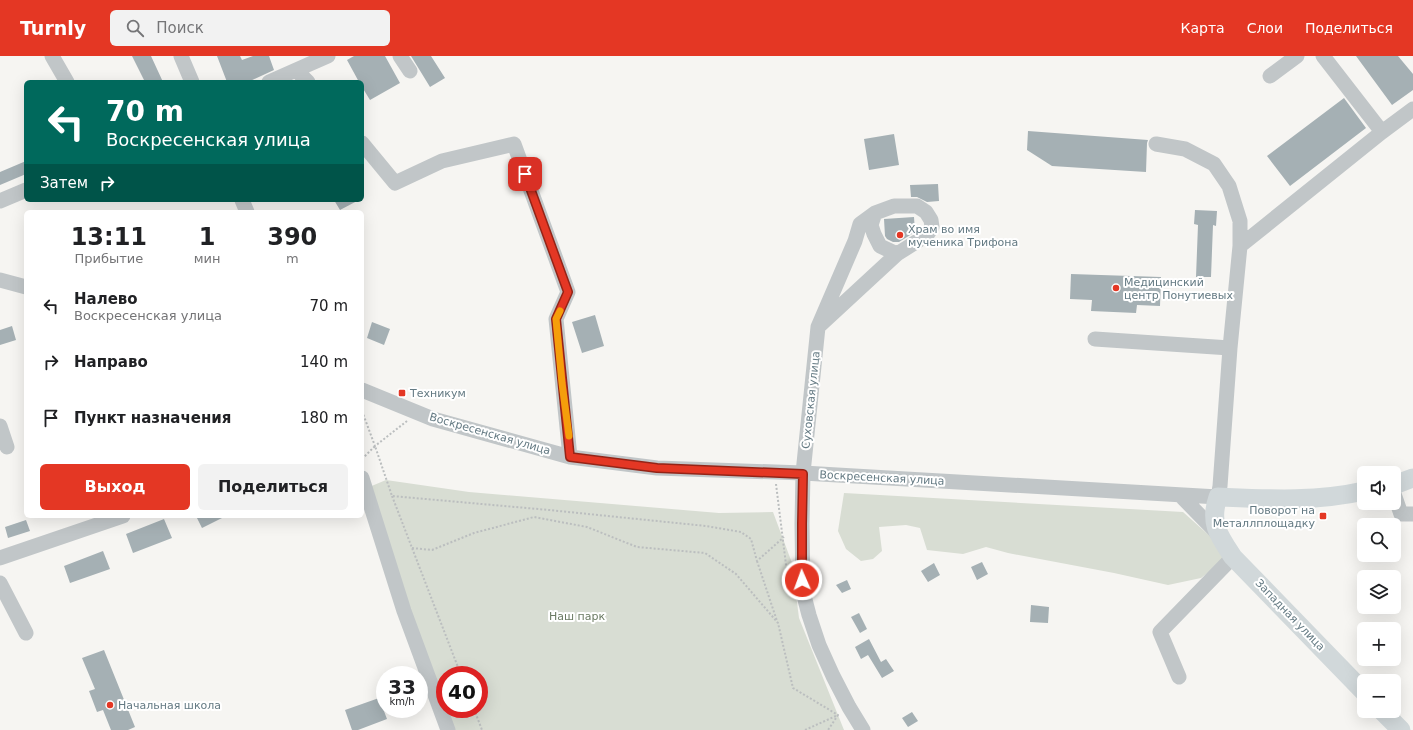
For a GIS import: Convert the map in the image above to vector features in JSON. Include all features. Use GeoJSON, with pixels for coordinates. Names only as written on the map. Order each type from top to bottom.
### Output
{"type":"FeatureCollection","features":[{"type":"Feature","properties":{"kind":"main road"},"geometry":{"type":"LineString","coordinates":[[1401,482],[1413,478]]}},
{"type":"Feature","properties":{"kind":"main road","name":"Воскресенская улица"},"geometry":{"type":"LineString","coordinates":[[1218,497],[1259,499],[1322,497],[1357,492]]}},
{"type":"Feature","properties":{"kind":"main road","name":"Западная улица"},"geometry":{"type":"LineString","coordinates":[[1218,497],[1214,508],[1214,519],[1219,535],[1233,557],[1357,685]]}},
{"type":"Feature","properties":{"kind":"main road"},"geometry":{"type":"LineString","coordinates":[[1219,535],[1218,525],[1225,510],[1234,505],[1259,499]]}},
{"type":"Feature","properties":{"kind":"main road"},"geometry":{"type":"LineString","coordinates":[[1389,718],[1401,730]]}},
{"type":"Feature","properties":{"kind":"street"},"geometry":{"type":"LineString","coordinates":[[52,56],[66,80]]}},
{"type":"Feature","properties":{"kind":"street"},"geometry":{"type":"LineString","coordinates":[[181,56],[191,80]]}},
{"type":"Feature","properties":{"kind":"street"},"geometry":{"type":"LineString","coordinates":[[274,80],[328,56]]}},
{"type":"Feature","properties":{"kind":"street"},"geometry":{"type":"LineString","coordinates":[[400,56],[410,71]]}},
{"type":"Feature","properties":{"kind":"street"},"geometry":{"type":"LineString","coordinates":[[1270,76],[1297,56]]}},
{"type":"Feature","properties":{"kind":"street"},"geometry":{"type":"LineString","coordinates":[[1323,56],[1382,132]]}},
{"type":"Feature","properties":{"kind":"street"},"geometry":{"type":"LineString","coordinates":[[296,70],[306,80]]}},
{"type":"Feature","properties":{"kind":"street"},"geometry":{"type":"LineString","coordinates":[[1240,246],[1382,132],[1413,109]]}},
{"type":"Feature","properties":{"kind":"street"},"geometry":{"type":"LineString","coordinates":[[364,145],[395,183],[442,161],[514,144],[568,292],[556,319],[570,457]]}},
{"type":"Feature","properties":{"kind":"street"},"geometry":{"type":"LineString","coordinates":[[1156,144],[1185,149],[1214,164],[1229,186],[1240,221],[1240,246],[1218,497]]}},
{"type":"Feature","properties":{"kind":"street"},"geometry":{"type":"LineString","coordinates":[[0,202],[24,191]]}},
{"type":"Feature","properties":{"kind":"street"},"geometry":{"type":"LineString","coordinates":[[818,327],[897,254],[927,235],[932,227],[930,220],[926,212],[917,206],[894,206],[875,213],[871,225],[880,246],[897,254]]}},
{"type":"Feature","properties":{"kind":"street","name":"Суховская улица"},"geometry":{"type":"LineString","coordinates":[[862,730],[836,682],[819,645],[803,592],[803,474],[818,327],[855,241],[860,224],[875,213]]}},
{"type":"Feature","properties":{"kind":"street"},"geometry":{"type":"LineString","coordinates":[[0,280],[24,286]]}},
{"type":"Feature","properties":{"kind":"street"},"geometry":{"type":"LineString","coordinates":[[1095,339],[1230,348]]}},
{"type":"Feature","properties":{"kind":"street","name":"Воскресенская улица"},"geometry":{"type":"LineString","coordinates":[[364,391],[433,419],[570,457],[657,468],[803,474],[1218,497]]}},
{"type":"Feature","properties":{"kind":"street"},"geometry":{"type":"LineString","coordinates":[[0,426],[7,447]]}},
{"type":"Feature","properties":{"kind":"street"},"geometry":{"type":"LineString","coordinates":[[364,484],[444,729]]}},
{"type":"Feature","properties":{"kind":"street"},"geometry":{"type":"LineString","coordinates":[[1180,495],[1219,535]]}},
{"type":"Feature","properties":{"kind":"street"},"geometry":{"type":"LineString","coordinates":[[1401,505],[1407,514]]}},
{"type":"Feature","properties":{"kind":"street"},"geometry":{"type":"LineString","coordinates":[[0,558],[117,518]]}},
{"type":"Feature","properties":{"kind":"street"},"geometry":{"type":"LineString","coordinates":[[1179,677],[1160,632],[1233,557]]}},
{"type":"Feature","properties":{"kind":"street"},"geometry":{"type":"LineString","coordinates":[[0,583],[26,633]]}},
{"type":"Feature","properties":{"kind":"path"},"geometry":{"type":"LineString","coordinates":[[364,416],[392,496],[458,666]]}},
{"type":"Feature","properties":{"kind":"path"},"geometry":{"type":"LineString","coordinates":[[364,457],[375,446],[408,421],[401,418]]}},
{"type":"Feature","properties":{"kind":"path"},"geometry":{"type":"LineString","coordinates":[[392,496],[549,510],[713,527],[741,532],[751,539],[778,623],[793,688],[838,715]]}},
{"type":"Feature","properties":{"kind":"path"},"geometry":{"type":"LineString","coordinates":[[412,548],[432,550],[474,533],[534,517],[587,527],[637,547],[705,553],[736,574],[778,623]]}},
{"type":"Feature","properties":{"kind":"path"},"geometry":{"type":"LineString","coordinates":[[757,561],[784,537]]}},
{"type":"Feature","properties":{"kind":"path"},"geometry":{"type":"LineString","coordinates":[[805,730],[838,715]]}},
{"type":"Feature","properties":{"kind":"path"},"geometry":{"type":"LineString","coordinates":[[828,730],[838,715]]}},
{"type":"Feature","properties":{"kind":"path"},"geometry":{"type":"LineString","coordinates":[[477,718],[482,730]]}},
{"type":"Feature","properties":{"kind":"green space","name":"Наш парк"},"geometry":{"type":"Polygon","coordinates":[[[386,480],[469,492],[719,513],[773,512],[792,563],[799,618],[844,730],[443,730],[439,718],[488,718],[488,666],[436,666],[436,709],[428,686],[428,666],[421,666],[364,496],[364,489],[386,480]]]}},
{"type":"Feature","properties":{"kind":"green space"},"geometry":{"type":"Polygon","coordinates":[[[844,493],[1183,512],[1212,538],[1224,560],[1201,578],[1168,585],[1008,553],[986,547],[963,554],[927,550],[920,528],[906,525],[879,527],[882,551],[873,559],[861,561],[846,549],[838,531],[844,493]]]}},
{"type":"Feature","properties":{"kind":"building"},"geometry":{"type":"Polygon","coordinates":[[[132,56],[151,56],[162,80],[144,80],[132,56]]]}},
{"type":"Feature","properties":{"kind":"building"},"geometry":{"type":"Polygon","coordinates":[[[217,56],[240,56],[242,60],[253,56],[269,56],[274,70],[252,80],[226,80],[217,56]]]}},
{"type":"Feature","properties":{"kind":"building"},"geometry":{"type":"Polygon","coordinates":[[[354,56],[385,56],[400,83],[370,100],[364,90],[364,80],[358,80],[347,60],[354,56]]]}},
{"type":"Feature","properties":{"kind":"building"},"geometry":{"type":"Polygon","coordinates":[[[411,56],[431,56],[445,78],[430,87],[411,56]]]}},
{"type":"Feature","properties":{"kind":"building"},"geometry":{"type":"Polygon","coordinates":[[[1356,56],[1398,56],[1413,74],[1413,90],[1392,105],[1356,56]]]}},
{"type":"Feature","properties":{"kind":"building"},"geometry":{"type":"Polygon","coordinates":[[[1344,98],[1366,128],[1290,186],[1267,156],[1344,98]]]}},
{"type":"Feature","properties":{"kind":"building"},"geometry":{"type":"Polygon","coordinates":[[[1028,131],[1148,140],[1146,172],[1052,166],[1027,150],[1028,131]]]}},
{"type":"Feature","properties":{"kind":"building"},"geometry":{"type":"Polygon","coordinates":[[[894,134],[899,165],[869,170],[864,139],[894,134]]]}},
{"type":"Feature","properties":{"kind":"building"},"geometry":{"type":"Polygon","coordinates":[[[24,162],[24,175],[0,185],[0,172],[24,162]]]}},
{"type":"Feature","properties":{"kind":"building"},"geometry":{"type":"Polygon","coordinates":[[[938,184],[939,201],[927,202],[917,197],[911,197],[910,185],[938,184]]]}},
{"type":"Feature","properties":{"kind":"building"},"geometry":{"type":"Polygon","coordinates":[[[335,202],[355,202],[340,210],[335,202]]]}},
{"type":"Feature","properties":{"kind":"building"},"geometry":{"type":"Polygon","coordinates":[[[1195,210],[1217,211],[1216,226],[1213,225],[1211,277],[1196,277],[1198,225],[1194,224],[1195,210]]]}},
{"type":"Feature","properties":{"kind":"building","name":"Храм во имя мученика Трифона"},"geometry":{"type":"Polygon","coordinates":[[[914,217],[915,232],[899,242],[893,242],[887,239],[885,236],[884,219],[914,217]]]}},
{"type":"Feature","properties":{"kind":"building","name":"Медицинский центр Понутиевых"},"geometry":{"type":"Polygon","coordinates":[[[1071,274],[1161,277],[1160,306],[1137,305],[1136,313],[1091,311],[1092,300],[1070,299],[1071,274]]]}},
{"type":"Feature","properties":{"kind":"building"},"geometry":{"type":"Polygon","coordinates":[[[595,315],[604,346],[582,353],[572,322],[595,315]]]}},
{"type":"Feature","properties":{"kind":"building"},"geometry":{"type":"Polygon","coordinates":[[[372,322],[390,329],[384,345],[367,338],[372,322]]]}},
{"type":"Feature","properties":{"kind":"building"},"geometry":{"type":"Polygon","coordinates":[[[12,326],[16,340],[0,345],[0,330],[12,326]]]}},
{"type":"Feature","properties":{"kind":"building"},"geometry":{"type":"Polygon","coordinates":[[[197,518],[222,518],[202,528],[197,518]]]}},
{"type":"Feature","properties":{"kind":"building"},"geometry":{"type":"Polygon","coordinates":[[[164,519],[172,538],[133,553],[126,534],[164,519]]]}},
{"type":"Feature","properties":{"kind":"building"},"geometry":{"type":"Polygon","coordinates":[[[26,520],[30,531],[8,538],[5,527],[26,520]]]}},
{"type":"Feature","properties":{"kind":"building"},"geometry":{"type":"Polygon","coordinates":[[[103,551],[110,569],[70,583],[64,566],[103,551]]]}},
{"type":"Feature","properties":{"kind":"building"},"geometry":{"type":"Polygon","coordinates":[[[982,562],[988,574],[977,580],[971,567],[982,562]]]}},
{"type":"Feature","properties":{"kind":"building"},"geometry":{"type":"Polygon","coordinates":[[[934,563],[940,575],[928,582],[921,571],[934,563]]]}},
{"type":"Feature","properties":{"kind":"building"},"geometry":{"type":"Polygon","coordinates":[[[847,580],[851,589],[842,593],[836,585],[847,580]]]}},
{"type":"Feature","properties":{"kind":"building"},"geometry":{"type":"Polygon","coordinates":[[[1031,605],[1049,607],[1048,623],[1030,622],[1031,605]]]}},
{"type":"Feature","properties":{"kind":"building"},"geometry":{"type":"Polygon","coordinates":[[[859,613],[867,629],[860,633],[851,617],[859,613]]]}},
{"type":"Feature","properties":{"kind":"building"},"geometry":{"type":"Polygon","coordinates":[[[869,639],[881,662],[886,659],[894,671],[882,678],[868,655],[861,659],[855,647],[869,639]]]}},
{"type":"Feature","properties":{"kind":"building"},"geometry":{"type":"Polygon","coordinates":[[[104,650],[135,727],[128,730],[111,730],[103,710],[97,712],[89,691],[95,689],[82,658],[104,650]]]}},
{"type":"Feature","properties":{"kind":"building"},"geometry":{"type":"Polygon","coordinates":[[[376,699],[376,718],[387,719],[358,730],[352,730],[345,710],[376,699]]]}},
{"type":"Feature","properties":{"kind":"building"},"geometry":{"type":"Polygon","coordinates":[[[912,712],[918,721],[908,727],[902,718],[912,712]]]}},
{"type":"Feature","properties":{"kind":"slow traffic"},"geometry":{"type":"LineString","coordinates":[[560,311],[556,319],[569,436]]}},
{"type":"Feature","properties":{"kind":"place","name":"Храм во имя мученика Трифона"},"geometry":{"type":"Point","coordinates":[900,235]}},
{"type":"Feature","properties":{"kind":"place","name":"Медицинский центр Понутиевых"},"geometry":{"type":"Point","coordinates":[1116,288]}},
{"type":"Feature","properties":{"kind":"place","name":"Техникум"},"geometry":{"type":"Point","coordinates":[402,393]}},
{"type":"Feature","properties":{"kind":"place","name":"Поворот на Металлплощадку"},"geometry":{"type":"Point","coordinates":[1323,516]}},
{"type":"Feature","properties":{"kind":"place","name":"Начальная школа"},"geometry":{"type":"Point","coordinates":[110,705]}},
{"type":"Feature","properties":{"kind":"route"},"geometry":{"type":"LineString","coordinates":[[525,174],[568,292],[556,319],[570,445],[570,457],[657,468],[803,474],[802,580]]}}]}
